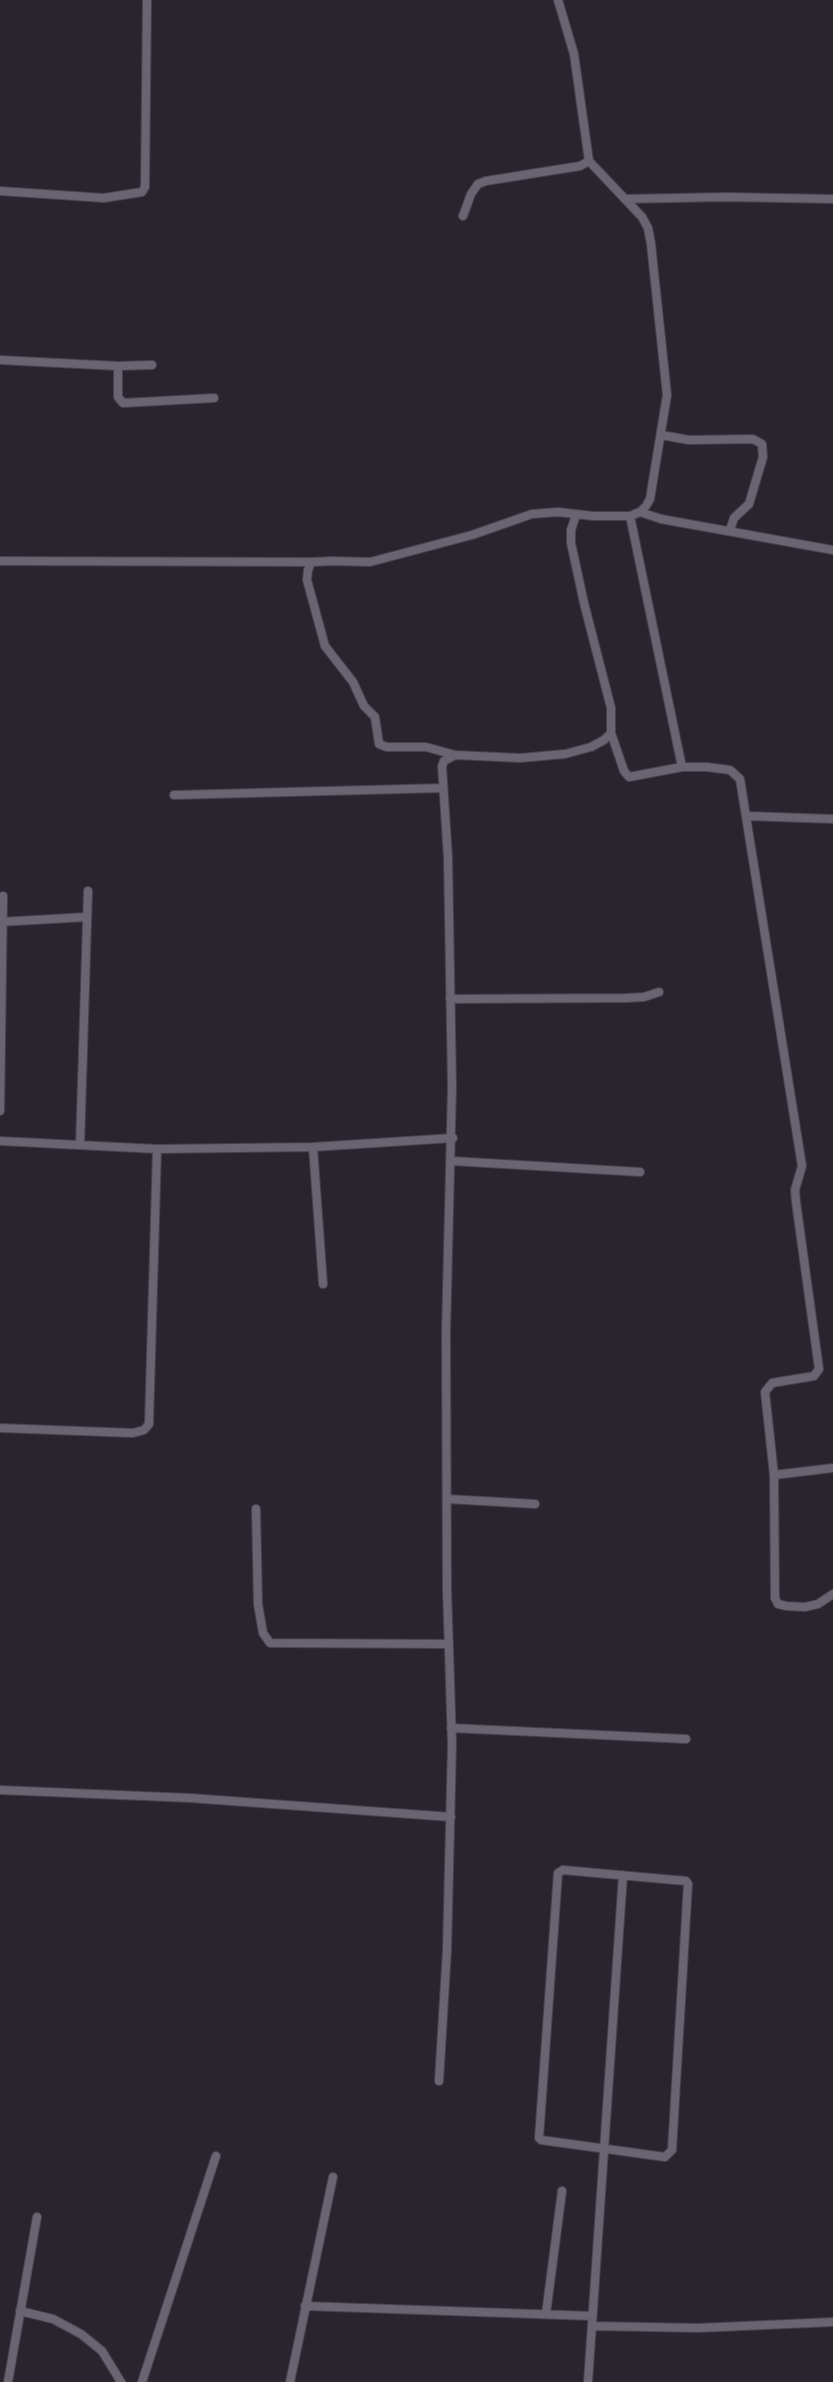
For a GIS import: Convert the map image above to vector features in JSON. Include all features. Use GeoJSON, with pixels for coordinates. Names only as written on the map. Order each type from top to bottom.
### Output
{"type":"FeatureCollection","features":[{"type":"Feature","properties":{"kind":"street"},"geometry":{"type":"LineString","coordinates":[[0,191],[104,198],[142,192],[145,187],[147,0]]}},
{"type":"Feature","properties":{"kind":"street"},"geometry":{"type":"LineString","coordinates":[[0,561],[370,562],[471,535],[532,514],[558,512],[576,515],[630,516],[640,512],[650,499],[667,395],[651,244],[648,228],[642,217],[589,161],[574,54],[558,0]]}},
{"type":"Feature","properties":{"kind":"street"},"geometry":{"type":"LineString","coordinates":[[464,216],[471,194],[478,184],[580,166],[589,161]]}},
{"type":"Feature","properties":{"kind":"street"},"geometry":{"type":"LineString","coordinates":[[625,199],[726,197],[833,199]]}},
{"type":"Feature","properties":{"kind":"street"},"geometry":{"type":"LineString","coordinates":[[0,360],[118,366],[152,365]]}},
{"type":"Feature","properties":{"kind":"street"},"geometry":{"type":"LineString","coordinates":[[118,366],[118,397],[123,403],[214,398]]}},
{"type":"Feature","properties":{"kind":"street"},"geometry":{"type":"LineString","coordinates":[[661,435],[676,440],[753,439],[762,444],[763,457],[749,504],[734,518],[730,530]]}},
{"type":"Feature","properties":{"kind":"street"},"geometry":{"type":"LineString","coordinates":[[640,512],[661,519],[833,550]]}},
{"type":"Feature","properties":{"kind":"street"},"geometry":{"type":"LineString","coordinates":[[576,515],[571,530],[571,543],[611,708],[611,733],[627,777],[682,767],[718,768],[736,773],[740,779],[802,1166],[795,1190],[796,1202],[819,1369],[814,1376],[777,1381],[766,1388],[774,1475],[775,1598],[778,1604],[806,1607],[818,1604],[833,1594]]}},
{"type":"Feature","properties":{"kind":"street"},"geometry":{"type":"LineString","coordinates":[[630,516],[682,767]]}},
{"type":"Feature","properties":{"kind":"street"},"geometry":{"type":"LineString","coordinates":[[311,562],[306,575],[325,646],[353,682],[364,706],[375,717],[379,744],[392,748],[426,747],[455,755],[545,757],[591,747],[604,741],[611,733]]}},
{"type":"Feature","properties":{"kind":"street"},"geometry":{"type":"LineString","coordinates":[[439,2081],[447,1950],[451,1817],[446,1333],[453,1138],[448,858],[442,766],[455,755]]}},
{"type":"Feature","properties":{"kind":"street"},"geometry":{"type":"LineString","coordinates":[[174,795],[443,788]]}},
{"type":"Feature","properties":{"kind":"street"},"geometry":{"type":"LineString","coordinates":[[747,816],[833,819]]}},
{"type":"Feature","properties":{"kind":"street"},"geometry":{"type":"LineString","coordinates":[[80,1145],[88,891]]}},
{"type":"Feature","properties":{"kind":"street"},"geometry":{"type":"LineString","coordinates":[[0,1111],[3,896]]}},
{"type":"Feature","properties":{"kind":"street"},"geometry":{"type":"LineString","coordinates":[[2,921],[86,917]]}},
{"type":"Feature","properties":{"kind":"street"},"geometry":{"type":"LineString","coordinates":[[450,999],[627,998],[644,997],[659,992]]}},
{"type":"Feature","properties":{"kind":"street"},"geometry":{"type":"LineString","coordinates":[[0,1142],[157,1149],[313,1146],[453,1138]]}},
{"type":"Feature","properties":{"kind":"street"},"geometry":{"type":"LineString","coordinates":[[313,1146],[323,1284]]}},
{"type":"Feature","properties":{"kind":"street"},"geometry":{"type":"LineString","coordinates":[[0,1428],[133,1433],[144,1430],[149,1424],[157,1149]]}},
{"type":"Feature","properties":{"kind":"street"},"geometry":{"type":"LineString","coordinates":[[452,1161],[640,1172]]}},
{"type":"Feature","properties":{"kind":"street"},"geometry":{"type":"LineString","coordinates":[[774,1475],[833,1468]]}},
{"type":"Feature","properties":{"kind":"street"},"geometry":{"type":"LineString","coordinates":[[447,1499],[535,1504]]}},
{"type":"Feature","properties":{"kind":"street"},"geometry":{"type":"LineString","coordinates":[[256,1509],[258,1604],[263,1633],[270,1643],[449,1644]]}},
{"type":"Feature","properties":{"kind":"street"},"geometry":{"type":"LineString","coordinates":[[451,1728],[686,1739]]}},
{"type":"Feature","properties":{"kind":"street"},"geometry":{"type":"LineString","coordinates":[[0,1790],[190,1798],[451,1817]]}},
{"type":"Feature","properties":{"kind":"street"},"geometry":{"type":"LineString","coordinates":[[563,1870],[686,1881],[688,1884],[672,2150],[665,2157],[606,2147],[538,2138],[558,1873],[563,1870]]}},
{"type":"Feature","properties":{"kind":"street"},"geometry":{"type":"LineString","coordinates":[[588,2382],[623,1875]]}},
{"type":"Feature","properties":{"kind":"street"},"geometry":{"type":"LineString","coordinates":[[142,2382],[216,2156]]}},
{"type":"Feature","properties":{"kind":"street"},"geometry":{"type":"LineString","coordinates":[[290,2382],[333,2177]]}},
{"type":"Feature","properties":{"kind":"street"},"geometry":{"type":"LineString","coordinates":[[546,2314],[562,2191]]}},
{"type":"Feature","properties":{"kind":"street"},"geometry":{"type":"LineString","coordinates":[[8,2382],[37,2217]]}},
{"type":"Feature","properties":{"kind":"street"},"geometry":{"type":"LineString","coordinates":[[305,2306],[546,2314],[592,2321],[715,2328],[833,2322]]}},
{"type":"Feature","properties":{"kind":"street"},"geometry":{"type":"LineString","coordinates":[[20,2311],[53,2319],[81,2334],[102,2351],[121,2382]]}}]}
